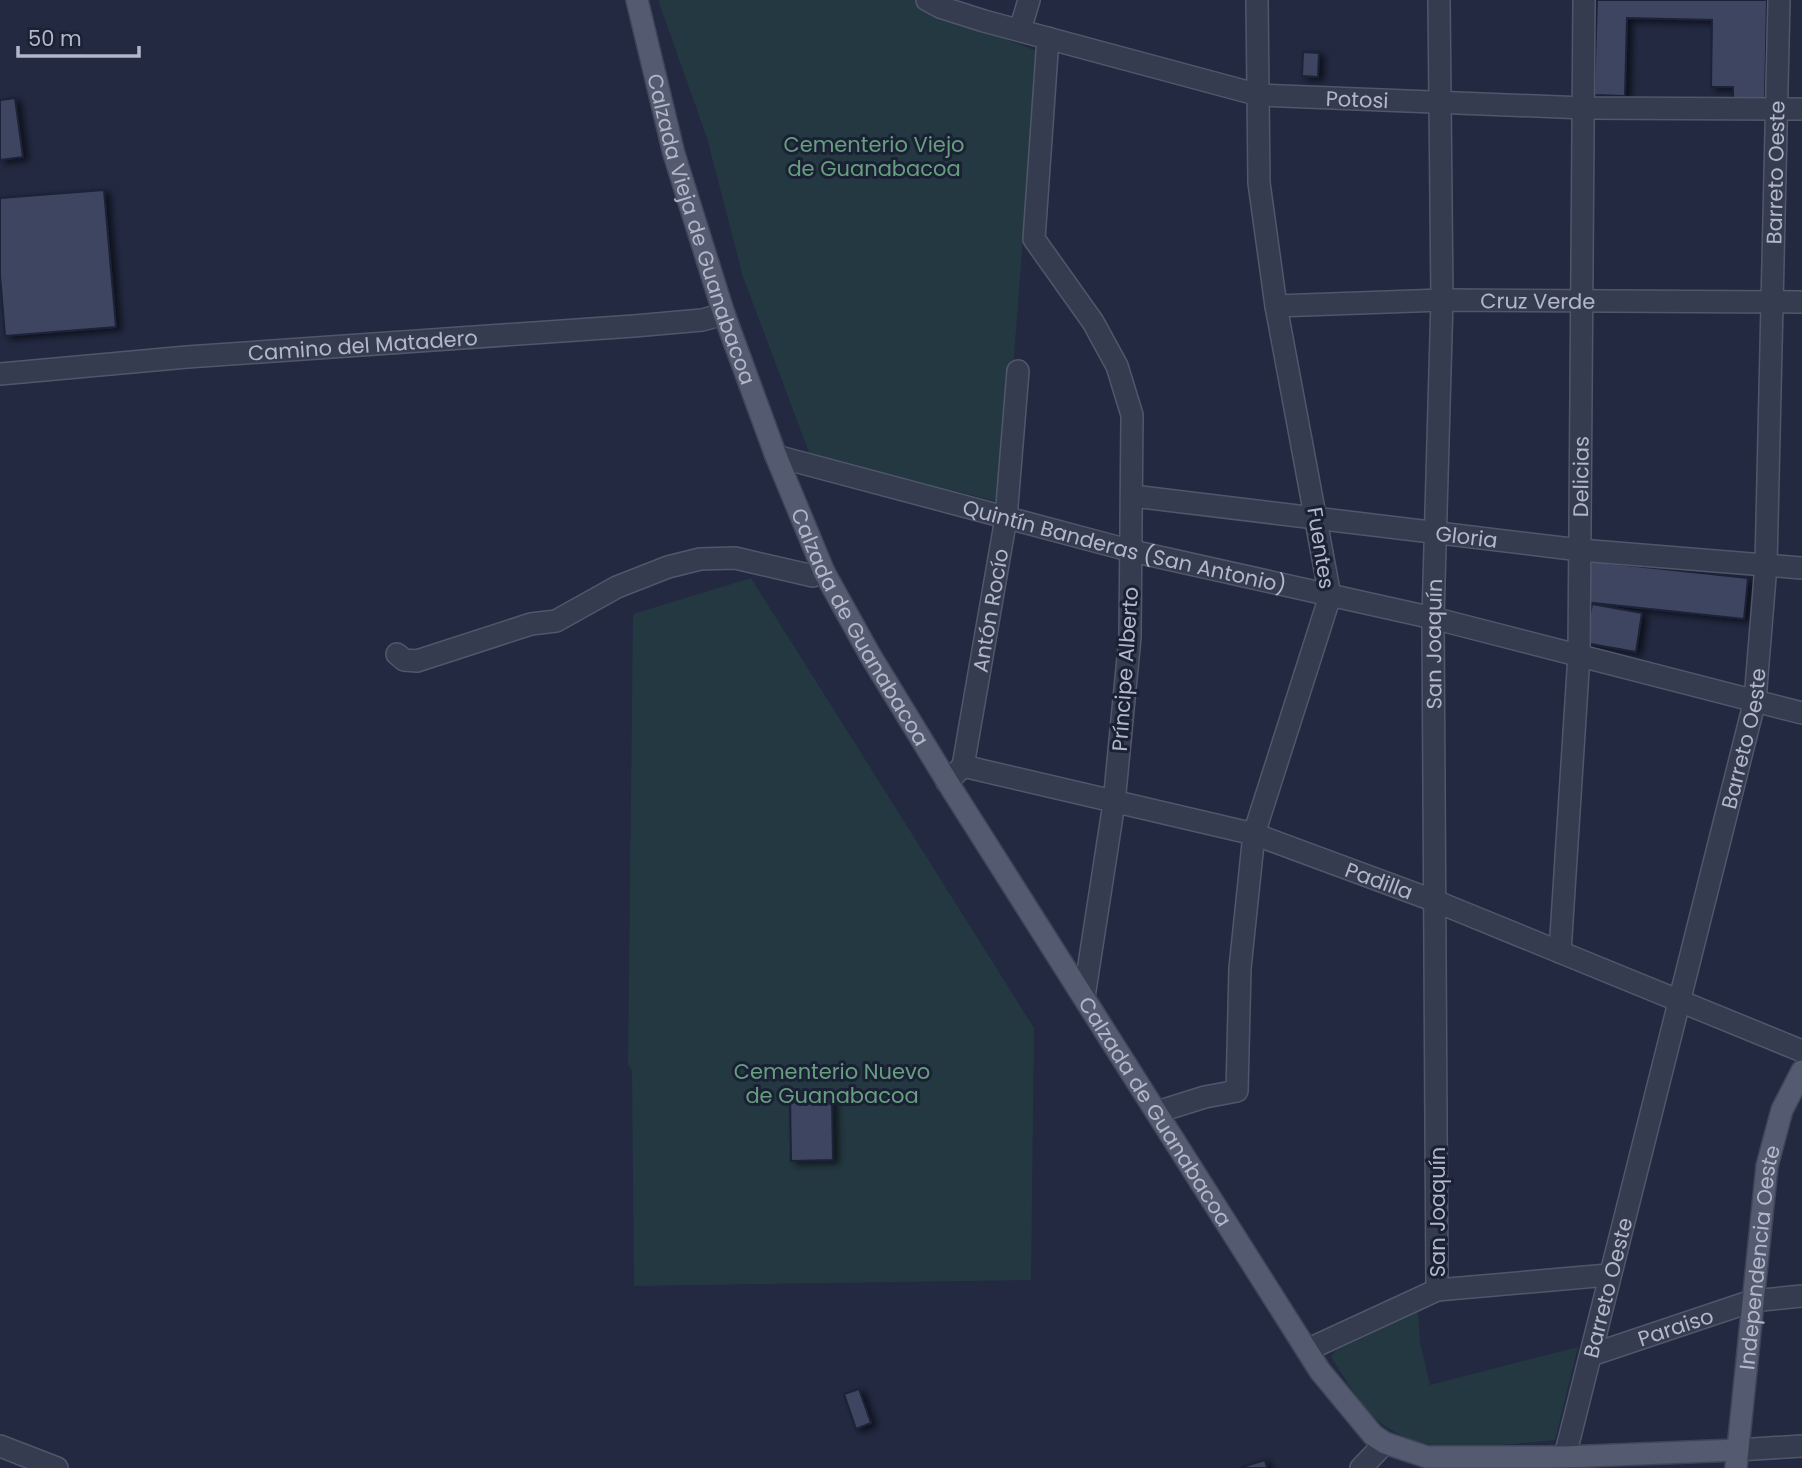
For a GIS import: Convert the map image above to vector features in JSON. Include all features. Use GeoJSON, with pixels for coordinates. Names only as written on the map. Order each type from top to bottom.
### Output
{"type":"FeatureCollection","features":[{"type":"Feature","properties":{"kind":"main road","name":"Calzada Vieja de Guanabacoa"},"geometry":{"type":"LineString","coordinates":[[637,0],[674,154],[724,314],[776,456]]}},
{"type":"Feature","properties":{"kind":"main road","name":"Calzada de Guanabacoa"},"geometry":{"type":"LineString","coordinates":[[776,456],[824,572],[947,782],[1307,1350],[1373,1435],[1385,1443],[1427,1457],[1563,1462],[1737,1459]]}},
{"type":"Feature","properties":{"kind":"main road","name":"Independencia Oeste"},"geometry":{"type":"LineString","coordinates":[[1737,1459],[1767,1166],[1782,1110],[1802,1071]]}},
{"type":"Feature","properties":{"kind":"street","name":"Potosi"},"geometry":{"type":"LineString","coordinates":[[927,0],[940,7],[1048,38],[1259,94],[1584,108],[1802,109]]}},
{"type":"Feature","properties":{"kind":"street"},"geometry":{"type":"LineString","coordinates":[[1020,30],[1028,0]]}},
{"type":"Feature","properties":{"kind":"street","name":"Fuentes"},"geometry":{"type":"LineString","coordinates":[[1157,1112],[1205,1097],[1237,1091],[1240,968],[1254,834],[1330,596],[1276,306],[1259,183],[1256,0]]}},
{"type":"Feature","properties":{"kind":"street","name":"San Joaquín"},"geometry":{"type":"LineString","coordinates":[[1437,1290],[1433,618],[1438,532],[1442,300],[1439,0]]}},
{"type":"Feature","properties":{"kind":"street","name":"Delicias"},"geometry":{"type":"LineString","coordinates":[[1560,952],[1579,655],[1584,301],[1584,0]]}},
{"type":"Feature","properties":{"kind":"street","name":"Barreto Oeste"},"geometry":{"type":"LineString","coordinates":[[1563,1462],[1755,699],[1766,565],[1774,109],[1779,0]]}},
{"type":"Feature","properties":{"kind":"street","name":"Príncipe Alberto"},"geometry":{"type":"LineString","coordinates":[[1048,38],[1034,239],[1093,322],[1117,366],[1132,415],[1130,637],[1114,803],[1084,997]]}},
{"type":"Feature","properties":{"kind":"street","name":"Cruz Verde"},"geometry":{"type":"LineString","coordinates":[[1276,306],[1442,300],[1802,302]]}},
{"type":"Feature","properties":{"kind":"street","name":"Camino del Matadero"},"geometry":{"type":"LineString","coordinates":[[0,374],[648,325],[702,320],[724,314]]}},
{"type":"Feature","properties":{"kind":"street","name":"Antón Rocío"},"geometry":{"type":"LineString","coordinates":[[963,766],[1006,518],[1018,371]]}},
{"type":"Feature","properties":{"kind":"street","name":"Quintín Banderas (San Antonio)"},"geometry":{"type":"LineString","coordinates":[[776,456],[1132,551],[1433,618],[1802,713]]}},
{"type":"Feature","properties":{"kind":"street","name":"Gloria"},"geometry":{"type":"LineString","coordinates":[[1133,496],[1580,550],[1802,568]]}},
{"type":"Feature","properties":{"kind":"street"},"geometry":{"type":"LineString","coordinates":[[397,654],[404,660],[416,661],[531,624],[556,621],[617,587],[668,567],[701,559],[735,558],[813,576],[824,572]]}},
{"type":"Feature","properties":{"kind":"street"},"geometry":{"type":"LineString","coordinates":[[947,782],[963,766]]}},
{"type":"Feature","properties":{"kind":"street","name":"Padilla"},"geometry":{"type":"LineString","coordinates":[[963,766],[1254,834],[1435,901],[1802,1051]]}},
{"type":"Feature","properties":{"kind":"street"},"geometry":{"type":"LineString","coordinates":[[1307,1350],[1437,1290],[1608,1275]]}},
{"type":"Feature","properties":{"kind":"street","name":"Paraiso"},"geometry":{"type":"LineString","coordinates":[[1591,1355],[1752,1301],[1802,1296]]}},
{"type":"Feature","properties":{"kind":"street"},"geometry":{"type":"LineString","coordinates":[[1363,1467],[1385,1443]]}},
{"type":"Feature","properties":{"kind":"street"},"geometry":{"type":"LineString","coordinates":[[0,1446],[57,1468]]}},
{"type":"Feature","properties":{"kind":"street"},"geometry":{"type":"LineString","coordinates":[[1737,1459],[1802,1446]]}},
{"type":"Feature","properties":{"kind":"green space","name":"Cementerio Viejo de Guanabacoa"},"geometry":{"type":"Polygon","coordinates":[[[658,0],[920,0],[986,32],[1037,51],[1003,503],[810,455],[743,277],[707,138],[658,0]]]}},
{"type":"Feature","properties":{"kind":"green space","name":"Cementerio Nuevo de Guanabacoa"},"geometry":{"type":"Polygon","coordinates":[[[751,578],[1034,1028],[1031,1280],[634,1286],[632,1071],[628,1064],[633,614],[751,578]]]}},
{"type":"Feature","properties":{"kind":"green space"},"geometry":{"type":"Polygon","coordinates":[[[1418,1312],[1420,1342],[1430,1385],[1578,1347],[1555,1440],[1480,1447],[1431,1445],[1408,1438],[1387,1427],[1367,1410],[1331,1357],[1335,1351],[1418,1312]]]}},
{"type":"Feature","properties":{"kind":"building"},"geometry":{"type":"Polygon","coordinates":[[[1597,0],[1767,0],[1765,100],[1733,99],[1733,87],[1711,87],[1712,20],[1627,18],[1625,96],[1594,95],[1597,0]]]}},
{"type":"Feature","properties":{"kind":"building"},"geometry":{"type":"Polygon","coordinates":[[[1303,52],[1319,53],[1318,77],[1302,76],[1303,52]]]}},
{"type":"Feature","properties":{"kind":"building"},"geometry":{"type":"Polygon","coordinates":[[[15,98],[23,157],[0,160],[0,100],[15,98]]]}},
{"type":"Feature","properties":{"kind":"building"},"geometry":{"type":"Polygon","coordinates":[[[104,190],[116,327],[5,336],[0,275],[0,198],[104,190]]]}},
{"type":"Feature","properties":{"kind":"building"},"geometry":{"type":"Polygon","coordinates":[[[1589,561],[1748,578],[1744,619],[1584,602],[1589,561]]]}},
{"type":"Feature","properties":{"kind":"building"},"geometry":{"type":"Polygon","coordinates":[[[1592,604],[1642,613],[1636,652],[1585,643],[1592,604]]]}},
{"type":"Feature","properties":{"kind":"building"},"geometry":{"type":"Polygon","coordinates":[[[832,1097],[833,1160],[791,1161],[790,1098],[832,1097]]]}},
{"type":"Feature","properties":{"kind":"building"},"geometry":{"type":"Polygon","coordinates":[[[859,1389],[871,1423],[856,1429],[844,1394],[859,1389]]]}},
{"type":"Feature","properties":{"kind":"building"},"geometry":{"type":"Polygon","coordinates":[[[1265,1460],[1267,1468],[1239,1468],[1265,1460]]]}}]}
